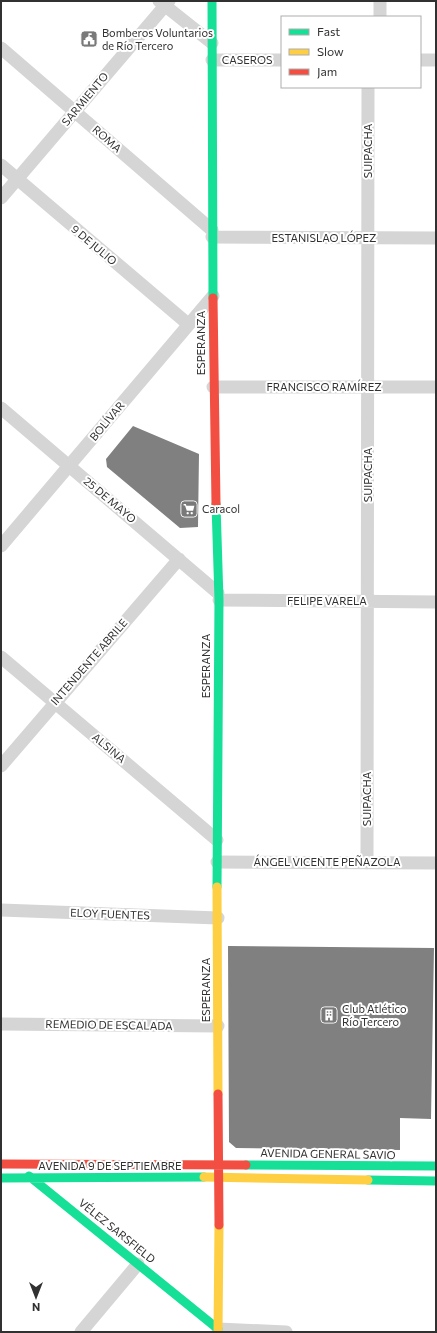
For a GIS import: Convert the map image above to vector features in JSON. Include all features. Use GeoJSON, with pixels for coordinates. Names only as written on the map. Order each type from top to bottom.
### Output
{"type":"FeatureCollection","features":[{"type":"Feature","properties":{"kind":"main road","name":"ESPERANZA"},"geometry":{"type":"LineString","coordinates":[[212,1],[213,387],[219,597],[217,840],[219,1165],[218,1330]]}},
{"type":"Feature","properties":{"kind":"main road","name":"VÉLEZ SARSFIELD"},"geometry":{"type":"LineString","coordinates":[[3,1160],[14,1165],[32,1178],[218,1330]]}},
{"type":"Feature","properties":{"kind":"main road","name":"AVENIDA 9 DE SEPTIEMBRE"},"geometry":{"type":"LineString","coordinates":[[14,1165],[219,1165]]}},
{"type":"Feature","properties":{"kind":"main road","name":"AVENIDA GENERAL SAVIO"},"geometry":{"type":"LineString","coordinates":[[219,1165],[436,1166]]}},
{"type":"Feature","properties":{"kind":"main road","name":"AVENIDA 9 DE SEPTIEMBRE"},"geometry":{"type":"LineString","coordinates":[[1,1178],[219,1178]]}},
{"type":"Feature","properties":{"kind":"main road"},"geometry":{"type":"LineString","coordinates":[[219,1178],[436,1181]]}},
{"type":"Feature","properties":{"kind":"street"},"geometry":{"type":"LineString","coordinates":[[380,1],[380,16]]}},
{"type":"Feature","properties":{"kind":"street"},"geometry":{"type":"LineString","coordinates":[[164,3],[212,43]]}},
{"type":"Feature","properties":{"kind":"street","name":"SARMIENTO"},"geometry":{"type":"LineString","coordinates":[[1,198],[75,112],[164,3]]}},
{"type":"Feature","properties":{"kind":"street","name":"ROMA"},"geometry":{"type":"LineString","coordinates":[[1,48],[212,233]]}},
{"type":"Feature","properties":{"kind":"street","name":"CASEROS"},"geometry":{"type":"LineString","coordinates":[[212,60],[281,60]]}},
{"type":"Feature","properties":{"kind":"street"},"geometry":{"type":"LineString","coordinates":[[421,60],[436,60]]}},
{"type":"Feature","properties":{"kind":"street","name":"SUIPACHA"},"geometry":{"type":"LineString","coordinates":[[367,863],[368,88]]}},
{"type":"Feature","properties":{"kind":"street","name":"9 DE JULIO"},"geometry":{"type":"LineString","coordinates":[[1,166],[188,324]]}},
{"type":"Feature","properties":{"kind":"street","name":"ESTANISLAO LÓPEZ"},"geometry":{"type":"LineString","coordinates":[[212,233],[368,238],[436,238]]}},
{"type":"Feature","properties":{"kind":"street","name":"BOLÍVAR"},"geometry":{"type":"LineString","coordinates":[[1,546],[212,296]]}},
{"type":"Feature","properties":{"kind":"street","name":"FRANCISCO RAMÍREZ"},"geometry":{"type":"LineString","coordinates":[[213,387],[436,386]]}},
{"type":"Feature","properties":{"kind":"street","name":"25 DE MAYO"},"geometry":{"type":"LineString","coordinates":[[1,408],[179,558],[219,597]]}},
{"type":"Feature","properties":{"kind":"street","name":"INTENDENTE ABRILE"},"geometry":{"type":"LineString","coordinates":[[1,766],[54,702],[179,558]]}},
{"type":"Feature","properties":{"kind":"street","name":"FELIPE VARELA"},"geometry":{"type":"LineString","coordinates":[[219,597],[368,602],[436,602]]}},
{"type":"Feature","properties":{"kind":"street","name":"ALSINA"},"geometry":{"type":"LineString","coordinates":[[1,657],[217,840]]}},
{"type":"Feature","properties":{"kind":"street","name":"ÁNGEL VICENTE PEÑAZOLA"},"geometry":{"type":"LineString","coordinates":[[217,862],[436,863]]}},
{"type":"Feature","properties":{"kind":"street","name":"ELOY FUENTES"},"geometry":{"type":"LineString","coordinates":[[1,909],[218,918]]}},
{"type":"Feature","properties":{"kind":"street","name":"REMEDIO DE ESCALADA"},"geometry":{"type":"LineString","coordinates":[[1,1024],[218,1026]]}},
{"type":"Feature","properties":{"kind":"street"},"geometry":{"type":"LineString","coordinates":[[81,1332],[138,1264]]}},
{"type":"Feature","properties":{"kind":"street"},"geometry":{"type":"LineString","coordinates":[[218,1330],[286,1332]]}},
{"type":"Feature","properties":{"kind":"building"},"geometry":{"type":"Polygon","coordinates":[[[133,426],[199,454],[198,527],[180,528],[107,467],[106,459],[133,426]]]}},
{"type":"Feature","properties":{"kind":"building","name":"Club Atlético Río Tercero"},"geometry":{"type":"Polygon","coordinates":[[[228,946],[434,948],[431,1119],[400,1118],[400,1150],[236,1148],[229,1142],[228,946]]]}},
{"type":"Feature","properties":{"kind":"traffic: fast"},"geometry":{"type":"LineString","coordinates":[[212,1],[213,298]]}},
{"type":"Feature","properties":{"kind":"traffic: fast"},"geometry":{"type":"LineString","coordinates":[[216,504],[219,600],[217,887]]}},
{"type":"Feature","properties":{"kind":"traffic: fast"},"geometry":{"type":"LineString","coordinates":[[246,1165],[436,1166]]}},
{"type":"Feature","properties":{"kind":"traffic: fast"},"geometry":{"type":"LineString","coordinates":[[29,1176],[218,1329]]}},
{"type":"Feature","properties":{"kind":"traffic: fast"},"geometry":{"type":"LineString","coordinates":[[1,1178],[204,1177]]}},
{"type":"Feature","properties":{"kind":"traffic: fast"},"geometry":{"type":"LineString","coordinates":[[368,1180],[436,1181]]}},
{"type":"Feature","properties":{"kind":"traffic: slow"},"geometry":{"type":"LineString","coordinates":[[217,887],[218,1094]]}},
{"type":"Feature","properties":{"kind":"traffic: slow"},"geometry":{"type":"LineString","coordinates":[[204,1177],[368,1180]]}},
{"type":"Feature","properties":{"kind":"traffic: slow"},"geometry":{"type":"LineString","coordinates":[[218,1332],[219,1225]]}},
{"type":"Feature","properties":{"kind":"traffic: jam"},"geometry":{"type":"LineString","coordinates":[[213,298],[216,504]]}},
{"type":"Feature","properties":{"kind":"traffic: jam"},"geometry":{"type":"LineString","coordinates":[[218,1094],[219,1225]]}},
{"type":"Feature","properties":{"kind":"traffic: jam"},"geometry":{"type":"LineString","coordinates":[[1,1164],[246,1165]]}},
{"type":"Feature","properties":{"kind":"place","name":"Bomberos Voluntarios de Río Tercero"},"geometry":{"type":"Point","coordinates":[89,39]}},
{"type":"Feature","properties":{"kind":"place","name":"Caracol"},"geometry":{"type":"Point","coordinates":[189,509]}},
{"type":"Feature","properties":{"kind":"place","name":"Club Atlético Río Tercero"},"geometry":{"type":"Point","coordinates":[329,1015]}}]}
